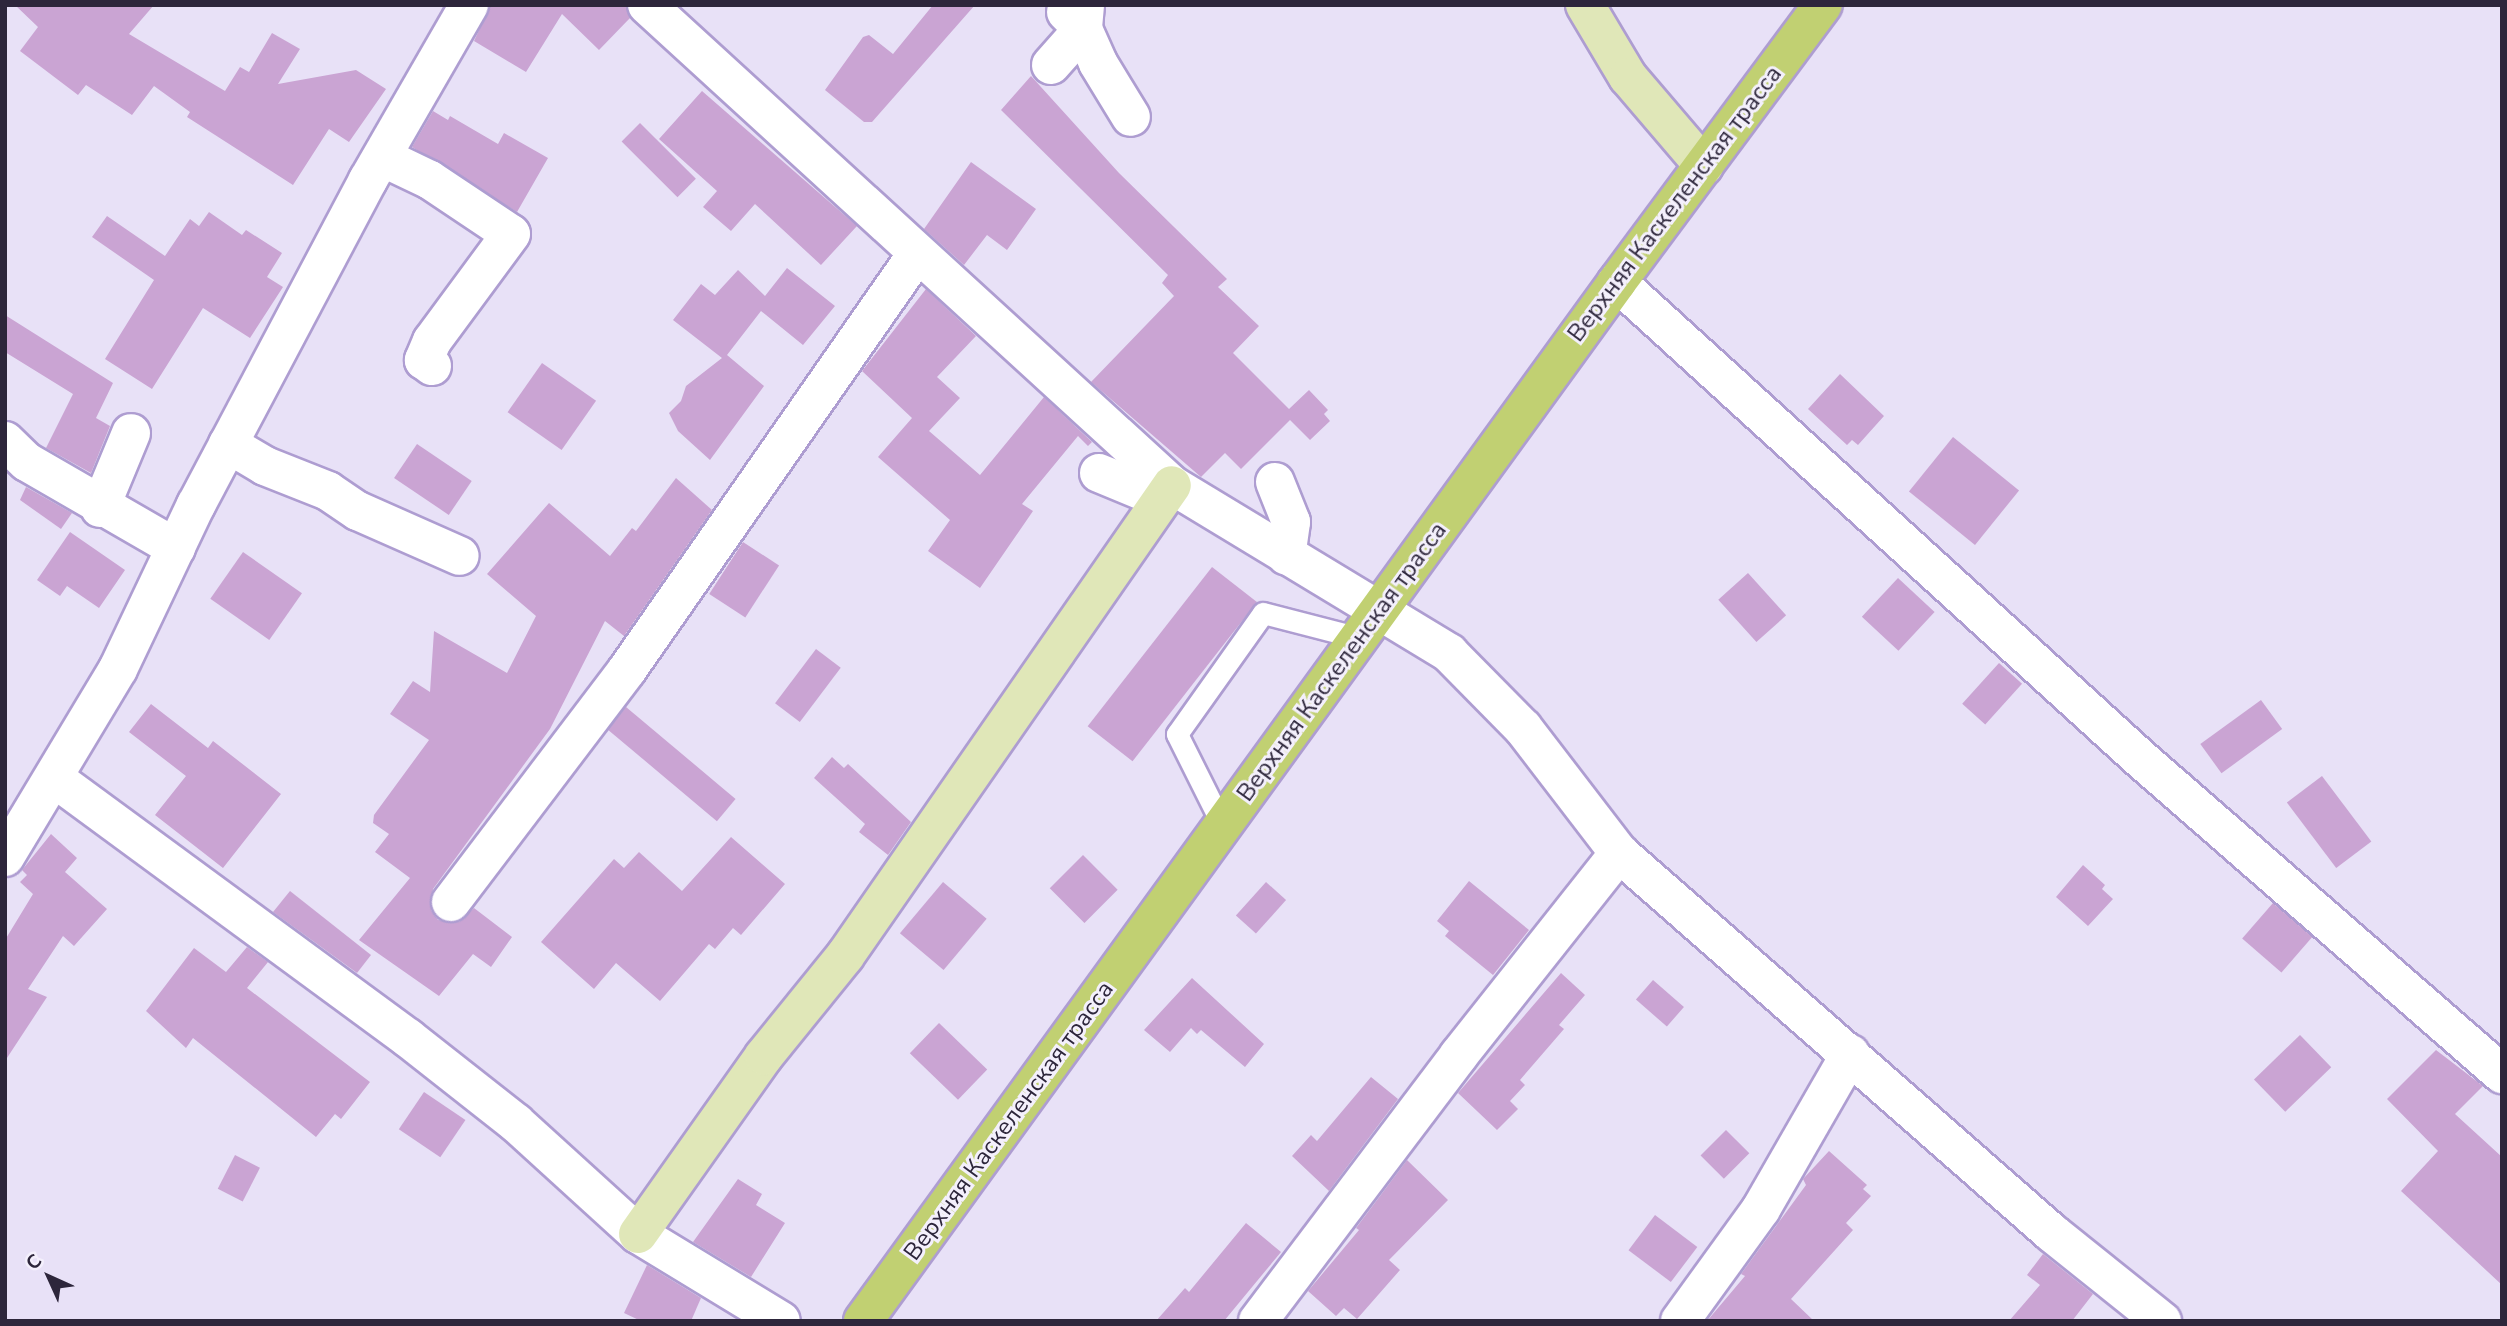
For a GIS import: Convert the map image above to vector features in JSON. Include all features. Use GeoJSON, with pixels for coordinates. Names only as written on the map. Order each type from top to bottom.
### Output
{"type":"FeatureCollection","features":[{"type":"Feature","properties":{"kind":"main road","name":"Верхняя Каскеленская трасса"},"geometry":{"type":"LineString","coordinates":[[863,1321],[1617,282],[1823,5]]}},
{"type":"Feature","properties":{"kind":"street"},"geometry":{"type":"LineString","coordinates":[[10,840],[54,778],[118,669],[228,444],[382,157],[469,5]]}},
{"type":"Feature","properties":{"kind":"street"},"geometry":{"type":"LineString","coordinates":[[647,5],[917,254],[1167,492]]}},
{"type":"Feature","properties":{"kind":"street"},"geometry":{"type":"LineString","coordinates":[[1585,5],[1628,77],[1704,166]]}},
{"type":"Feature","properties":{"kind":"street"},"geometry":{"type":"LineString","coordinates":[[1051,65],[1076,13]]}},
{"type":"Feature","properties":{"kind":"street"},"geometry":{"type":"LineString","coordinates":[[1076,13],[1098,63],[1132,117]]}},
{"type":"Feature","properties":{"kind":"street"},"geometry":{"type":"LineString","coordinates":[[382,157],[430,180],[511,234],[432,341],[424,360],[432,366]]}},
{"type":"Feature","properties":{"kind":"street"},"geometry":{"type":"LineString","coordinates":[[451,902],[627,670],[917,254]]}},
{"type":"Feature","properties":{"kind":"street"},"geometry":{"type":"LineString","coordinates":[[1617,282],[2142,760],[2386,970],[2502,1074]]}},
{"type":"Feature","properties":{"kind":"street"},"geometry":{"type":"LineString","coordinates":[[100,508],[131,433]]}},
{"type":"Feature","properties":{"kind":"street"},"geometry":{"type":"LineString","coordinates":[[5,441],[27,462],[100,508],[176,548]]}},
{"type":"Feature","properties":{"kind":"street"},"geometry":{"type":"LineString","coordinates":[[228,444],[265,466],[328,491],[358,511],[460,556]]}},
{"type":"Feature","properties":{"kind":"street"},"geometry":{"type":"LineString","coordinates":[[1099,473],[1167,492],[1286,556],[1369,625],[1449,653],[1523,728],[1619,852],[2052,1233],[2162,1321]]}},
{"type":"Feature","properties":{"kind":"street"},"geometry":{"type":"LineString","coordinates":[[1275,482],[1291,522],[1286,556]]}},
{"type":"Feature","properties":{"kind":"street"},"geometry":{"type":"LineString","coordinates":[[638,1234],[764,1055],[845,956],[1167,492]]}},
{"type":"Feature","properties":{"kind":"street"},"geometry":{"type":"LineString","coordinates":[[54,778],[419,1046],[516,1122],[638,1234],[781,1321]]}},
{"type":"Feature","properties":{"kind":"street"},"geometry":{"type":"LineString","coordinates":[[1258,1321],[1458,1055],[1619,852]]}},
{"type":"Feature","properties":{"kind":"street"},"geometry":{"type":"LineString","coordinates":[[2332,887],[2364,930],[2386,970]]}},
{"type":"Feature","properties":{"kind":"street"},"geometry":{"type":"LineString","coordinates":[[1680,1321],[1761,1209],[1850,1054]]}},
{"type":"Feature","properties":{"kind":"lane"},"geometry":{"type":"LineString","coordinates":[[1223,826],[1177,734],[1263,613],[1369,625]]}},
{"type":"Feature","properties":{"kind":"building"},"geometry":{"type":"Polygon","coordinates":[[[15,5],[154,5],[129,34],[225,91],[240,67],[249,72],[272,33],[300,49],[278,84],[356,70],[386,89],[349,142],[329,129],[293,185],[187,117],[190,112],[154,86],[132,115],[86,85],[78,95],[20,51],[38,27],[15,5]]]}},
{"type":"Feature","properties":{"kind":"building"},"geometry":{"type":"Polygon","coordinates":[[[491,5],[626,5],[630,18],[599,50],[562,14],[526,72],[474,41],[491,5]]]}},
{"type":"Feature","properties":{"kind":"building"},"geometry":{"type":"Polygon","coordinates":[[[933,5],[975,5],[872,122],[864,122],[825,90],[863,37],[869,35],[893,54],[933,5]]]}},
{"type":"Feature","properties":{"kind":"building"},"geometry":{"type":"Polygon","coordinates":[[[1031,76],[1119,173],[1227,279],[1218,287],[1259,326],[1233,353],[1289,409],[1309,390],[1328,410],[1324,414],[1330,421],[1310,440],[1290,420],[1241,469],[1225,453],[1201,477],[1091,382],[1174,296],[1162,283],[1168,275],[1001,110],[1031,76]]]}},
{"type":"Feature","properties":{"kind":"building"},"geometry":{"type":"Polygon","coordinates":[[[702,91],[857,226],[821,265],[755,204],[731,231],[703,207],[717,191],[659,139],[702,91]]]}},
{"type":"Feature","properties":{"kind":"building"},"geometry":{"type":"Polygon","coordinates":[[[433,111],[448,120],[450,116],[498,144],[504,133],[548,158],[517,212],[412,147],[433,111]]]}},
{"type":"Feature","properties":{"kind":"building"},"geometry":{"type":"Polygon","coordinates":[[[640,123],[696,179],[677,197],[622,141],[640,123]]]}},
{"type":"Feature","properties":{"kind":"building"},"geometry":{"type":"Polygon","coordinates":[[[971,162],[1036,209],[1007,250],[987,235],[964,265],[924,229],[971,162]]]}},
{"type":"Feature","properties":{"kind":"building"},"geometry":{"type":"Polygon","coordinates":[[[209,212],[242,235],[246,230],[282,253],[267,277],[283,287],[250,338],[203,308],[152,389],[105,359],[154,280],[92,237],[107,216],[165,256],[190,219],[199,226],[209,212]]]}},
{"type":"Feature","properties":{"kind":"building"},"geometry":{"type":"Polygon","coordinates":[[[787,268],[835,306],[803,345],[761,311],[727,355],[764,386],[710,460],[678,431],[669,413],[681,401],[686,386],[722,358],[673,320],[701,284],[715,295],[738,270],[765,296],[787,268]]]}},
{"type":"Feature","properties":{"kind":"building"},"geometry":{"type":"Polygon","coordinates":[[[926,289],[976,336],[937,377],[960,398],[929,431],[980,475],[1044,397],[1092,442],[1088,446],[1078,436],[1022,504],[1033,511],[980,588],[928,551],[950,520],[878,457],[912,418],[862,371],[926,289]]]}},
{"type":"Feature","properties":{"kind":"building"},"geometry":{"type":"Polygon","coordinates":[[[5,315],[113,383],[96,418],[110,426],[91,473],[46,448],[73,394],[5,352],[5,315]]]}},
{"type":"Feature","properties":{"kind":"building"},"geometry":{"type":"Polygon","coordinates":[[[542,363],[596,401],[562,450],[508,412],[542,363]]]}},
{"type":"Feature","properties":{"kind":"building"},"geometry":{"type":"Polygon","coordinates":[[[1840,374],[1884,416],[1858,445],[1852,440],[1847,445],[1808,409],[1840,374]]]}},
{"type":"Feature","properties":{"kind":"building"},"geometry":{"type":"Polygon","coordinates":[[[1953,437],[2019,490],[1975,545],[1909,491],[1953,437]]]}},
{"type":"Feature","properties":{"kind":"building"},"geometry":{"type":"Polygon","coordinates":[[[417,444],[472,481],[449,515],[394,478],[417,444]]]}},
{"type":"Feature","properties":{"kind":"building"},"geometry":{"type":"Polygon","coordinates":[[[676,478],[712,510],[624,636],[605,621],[550,729],[433,889],[431,910],[438,920],[459,922],[474,908],[512,937],[491,967],[473,954],[439,996],[359,940],[410,878],[375,852],[389,834],[373,823],[374,815],[429,740],[390,714],[413,681],[430,692],[434,631],[507,673],[536,616],[487,574],[549,503],[610,556],[632,528],[636,531],[676,478]]]}},
{"type":"Feature","properties":{"kind":"building"},"geometry":{"type":"Polygon","coordinates":[[[26,487],[72,513],[61,529],[20,500],[26,487]]]}},
{"type":"Feature","properties":{"kind":"building"},"geometry":{"type":"Polygon","coordinates":[[[70,532],[125,570],[99,608],[67,586],[60,596],[37,580],[70,532]]]}},
{"type":"Feature","properties":{"kind":"building"},"geometry":{"type":"Polygon","coordinates":[[[743,542],[779,565],[745,617],[709,594],[743,542]]]}},
{"type":"Feature","properties":{"kind":"building"},"geometry":{"type":"Polygon","coordinates":[[[243,552],[302,593],[269,640],[210,599],[243,552]]]}},
{"type":"Feature","properties":{"kind":"building"},"geometry":{"type":"Polygon","coordinates":[[[1212,567],[1257,602],[1133,761],[1088,726],[1212,567]]]}},
{"type":"Feature","properties":{"kind":"building"},"geometry":{"type":"Polygon","coordinates":[[[1748,573],[1786,615],[1756,642],[1718,600],[1748,573]]]}},
{"type":"Feature","properties":{"kind":"building"},"geometry":{"type":"Polygon","coordinates":[[[1898,578],[1935,612],[1898,651],[1862,617],[1898,578]]]}},
{"type":"Feature","properties":{"kind":"building"},"geometry":{"type":"Polygon","coordinates":[[[816,649],[841,668],[800,722],[775,703],[816,649]]]}},
{"type":"Feature","properties":{"kind":"building"},"geometry":{"type":"Polygon","coordinates":[[[1999,663],[2022,684],[1985,725],[1962,704],[1999,663]]]}},
{"type":"Feature","properties":{"kind":"building"},"geometry":{"type":"Polygon","coordinates":[[[2261,700],[2282,729],[2221,773],[2200,744],[2261,700]]]}},
{"type":"Feature","properties":{"kind":"building"},"geometry":{"type":"Polygon","coordinates":[[[151,704],[208,748],[213,741],[281,794],[223,868],[155,815],[186,776],[129,732],[151,704]]]}},
{"type":"Feature","properties":{"kind":"building"},"geometry":{"type":"Polygon","coordinates":[[[626,707],[736,799],[717,821],[607,729],[626,707]]]}},
{"type":"Feature","properties":{"kind":"building"},"geometry":{"type":"Polygon","coordinates":[[[832,757],[844,768],[848,764],[911,822],[888,855],[859,832],[865,824],[814,778],[832,757]]]}},
{"type":"Feature","properties":{"kind":"building"},"geometry":{"type":"Polygon","coordinates":[[[2322,776],[2371,841],[2336,868],[2287,802],[2322,776]]]}},
{"type":"Feature","properties":{"kind":"building"},"geometry":{"type":"Polygon","coordinates":[[[51,834],[77,858],[65,872],[107,909],[74,946],[63,936],[28,989],[47,997],[5,1061],[5,940],[33,894],[20,882],[27,875],[22,870],[51,834]]]}},
{"type":"Feature","properties":{"kind":"building"},"geometry":{"type":"Polygon","coordinates":[[[731,837],[785,884],[741,935],[733,928],[715,949],[709,944],[660,1001],[616,963],[594,989],[541,942],[614,859],[624,868],[639,852],[682,891],[731,837]]]}},
{"type":"Feature","properties":{"kind":"building"},"geometry":{"type":"Polygon","coordinates":[[[1083,855],[1118,890],[1084,923],[1050,888],[1083,855]]]}},
{"type":"Feature","properties":{"kind":"building"},"geometry":{"type":"Polygon","coordinates":[[[2083,865],[2105,885],[2102,889],[2113,899],[2088,926],[2056,897],[2083,865]]]}},
{"type":"Feature","properties":{"kind":"building"},"geometry":{"type":"Polygon","coordinates":[[[1469,881],[1529,930],[1493,975],[1445,936],[1449,931],[1437,921],[1469,881]]]}},
{"type":"Feature","properties":{"kind":"building"},"geometry":{"type":"Polygon","coordinates":[[[943,882],[987,919],[944,970],[900,933],[943,882]]]}},
{"type":"Feature","properties":{"kind":"building"},"geometry":{"type":"Polygon","coordinates":[[[1266,882],[1286,900],[1256,934],[1236,915],[1266,882]]]}},
{"type":"Feature","properties":{"kind":"building"},"geometry":{"type":"Polygon","coordinates":[[[290,891],[371,955],[357,973],[273,912],[290,891]]]}},
{"type":"Feature","properties":{"kind":"building"},"geometry":{"type":"Polygon","coordinates":[[[2273,903],[2312,937],[2281,973],[2242,938],[2273,903]]]}},
{"type":"Feature","properties":{"kind":"building"},"geometry":{"type":"Polygon","coordinates":[[[247,947],[268,962],[247,988],[370,1082],[341,1119],[335,1114],[316,1137],[193,1038],[186,1048],[146,1011],[194,948],[226,972],[247,947]]]}},
{"type":"Feature","properties":{"kind":"building"},"geometry":{"type":"Polygon","coordinates":[[[1561,973],[1585,995],[1559,1025],[1564,1029],[1520,1080],[1525,1085],[1510,1101],[1518,1109],[1497,1130],[1458,1093],[1561,973]]]}},
{"type":"Feature","properties":{"kind":"building"},"geometry":{"type":"Polygon","coordinates":[[[1192,978],[1264,1044],[1245,1067],[1201,1030],[1197,1034],[1191,1028],[1170,1052],[1144,1030],[1192,978]]]}},
{"type":"Feature","properties":{"kind":"building"},"geometry":{"type":"Polygon","coordinates":[[[1653,980],[1684,1007],[1667,1027],[1636,1000],[1653,980]]]}},
{"type":"Feature","properties":{"kind":"building"},"geometry":{"type":"Polygon","coordinates":[[[939,1023],[987,1070],[958,1100],[910,1053],[939,1023]]]}},
{"type":"Feature","properties":{"kind":"building"},"geometry":{"type":"Polygon","coordinates":[[[2300,1035],[2331,1067],[2285,1112],[2254,1079],[2300,1035]]]}},
{"type":"Feature","properties":{"kind":"building"},"geometry":{"type":"Polygon","coordinates":[[[2436,1050],[2483,1086],[2455,1114],[2502,1157],[2502,1285],[2401,1191],[2438,1151],[2387,1099],[2436,1050]]]}},
{"type":"Feature","properties":{"kind":"building"},"geometry":{"type":"Polygon","coordinates":[[[1371,1077],[1398,1099],[1329,1191],[1292,1156],[1311,1135],[1317,1141],[1371,1077]]]}},
{"type":"Feature","properties":{"kind":"building"},"geometry":{"type":"Polygon","coordinates":[[[424,1092],[465,1120],[440,1157],[399,1129],[424,1092]]]}},
{"type":"Feature","properties":{"kind":"building"},"geometry":{"type":"Polygon","coordinates":[[[1726,1130],[1749,1153],[1724,1179],[1701,1155],[1726,1130]]]}},
{"type":"Feature","properties":{"kind":"building"},"geometry":{"type":"Polygon","coordinates":[[[1829,1151],[1867,1185],[1863,1189],[1871,1196],[1846,1223],[1853,1230],[1791,1299],[1814,1321],[1707,1321],[1745,1276],[1741,1274],[1806,1185],[1803,1179],[1829,1151]]]}},
{"type":"Feature","properties":{"kind":"building"},"geometry":{"type":"Polygon","coordinates":[[[235,1155],[260,1168],[243,1202],[218,1189],[235,1155]]]}},
{"type":"Feature","properties":{"kind":"building"},"geometry":{"type":"Polygon","coordinates":[[[1407,1160],[1448,1200],[1389,1260],[1400,1270],[1357,1319],[1344,1308],[1336,1316],[1308,1291],[1359,1230],[1356,1228],[1407,1160]]]}},
{"type":"Feature","properties":{"kind":"building"},"geometry":{"type":"Polygon","coordinates":[[[738,1179],[762,1194],[756,1205],[785,1223],[751,1277],[693,1242],[738,1179]]]}},
{"type":"Feature","properties":{"kind":"building"},"geometry":{"type":"Polygon","coordinates":[[[1655,1215],[1697,1247],[1671,1282],[1629,1250],[1655,1215]]]}},
{"type":"Feature","properties":{"kind":"building"},"geometry":{"type":"Polygon","coordinates":[[[1246,1223],[1281,1252],[1224,1321],[1156,1321],[1185,1288],[1189,1292],[1246,1223]]]}},
{"type":"Feature","properties":{"kind":"building"},"geometry":{"type":"Polygon","coordinates":[[[2043,1254],[2093,1294],[2072,1321],[2009,1321],[2040,1285],[2027,1275],[2043,1254]]]}},
{"type":"Feature","properties":{"kind":"building"},"geometry":{"type":"Polygon","coordinates":[[[647,1265],[701,1298],[691,1321],[641,1321],[624,1313],[647,1265]]]}}]}
